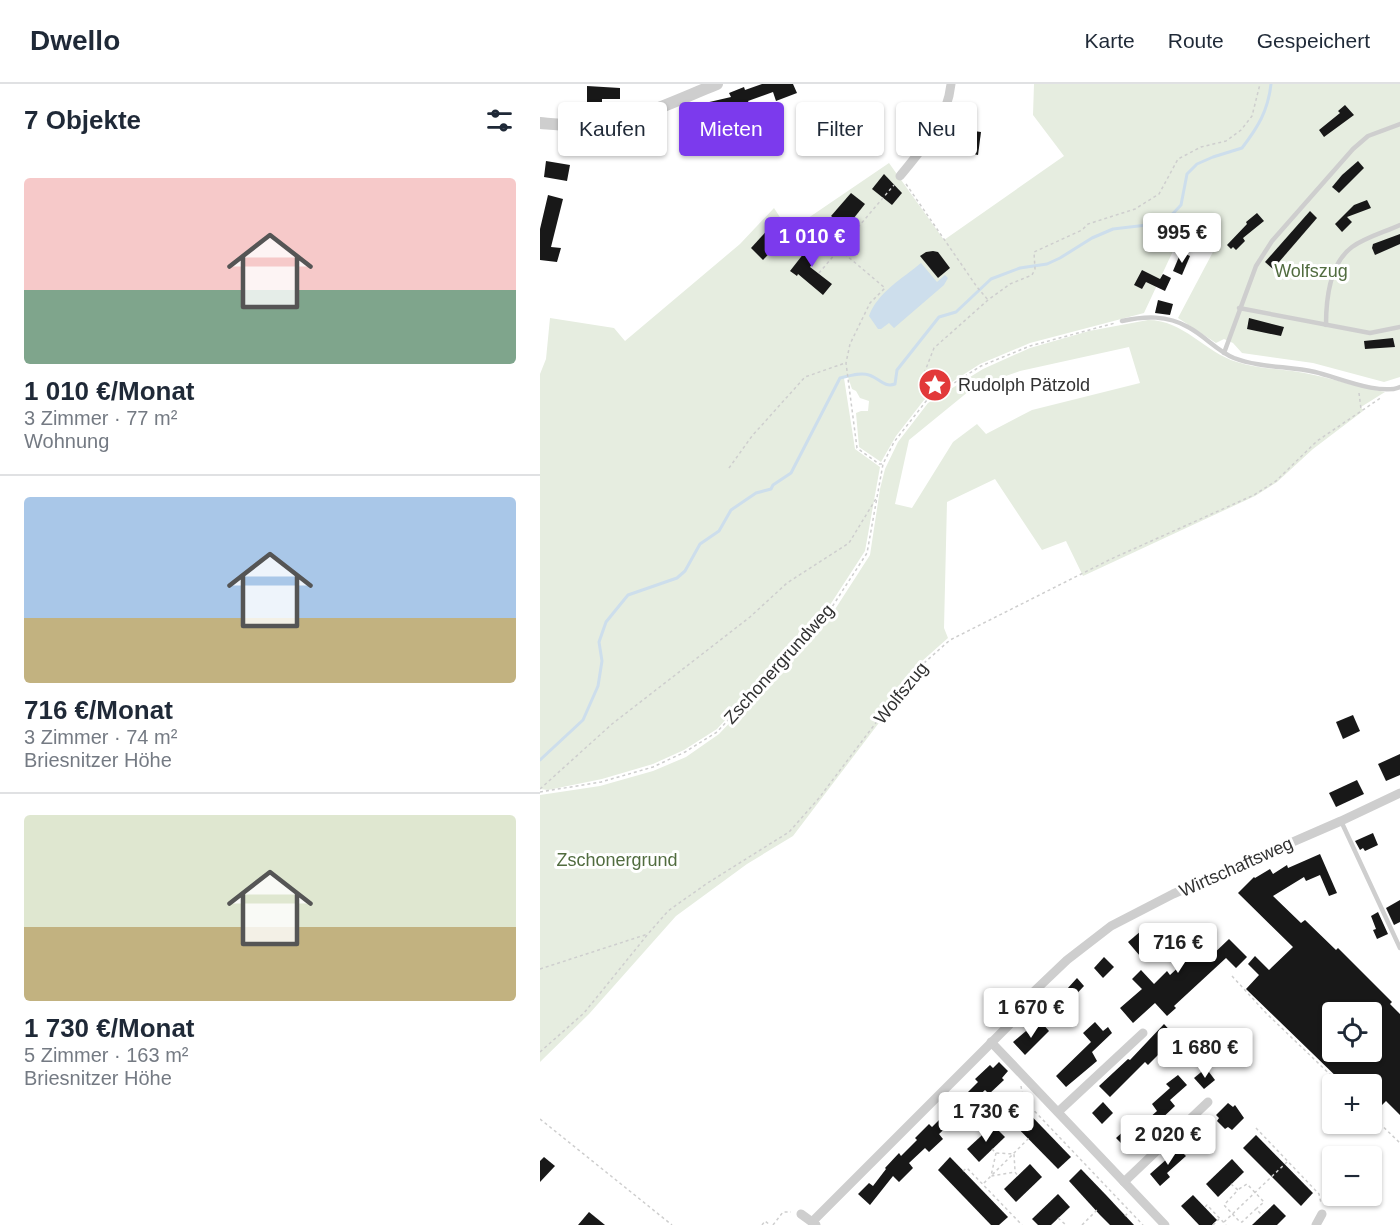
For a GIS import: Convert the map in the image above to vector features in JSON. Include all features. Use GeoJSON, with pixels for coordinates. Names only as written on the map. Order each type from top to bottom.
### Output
{"type":"FeatureCollection","features":[{"type":"Feature","properties":{"kind":"street"},"geometry":{"type":"LineString","coordinates":[[540,123],[583,126],[609,124],[717,84]]}},
{"type":"Feature","properties":{"kind":"street"},"geometry":{"type":"LineString","coordinates":[[900,176],[934,134],[950,99],[951,84]]}},
{"type":"Feature","properties":{"kind":"street","name":"Wirtschaftsweg"},"geometry":{"type":"LineString","coordinates":[[814,1224],[1009,1025],[1025,1000],[1067,960],[1111,926],[1173,894],[1400,793]]}},
{"type":"Feature","properties":{"kind":"street"},"geometry":{"type":"LineString","coordinates":[[1059,1112],[1143,1034]]}},
{"type":"Feature","properties":{"kind":"street"},"geometry":{"type":"LineString","coordinates":[[991,1042],[1165,1225]]}},
{"type":"Feature","properties":{"kind":"street"},"geometry":{"type":"LineString","coordinates":[[1125,1182],[1208,1102]]}},
{"type":"Feature","properties":{"kind":"street"},"geometry":{"type":"LineString","coordinates":[[801,1214],[814,1224]]}},
{"type":"Feature","properties":{"kind":"street"},"geometry":{"type":"LineString","coordinates":[[1316,1225],[1322,1214]]}},
{"type":"Feature","properties":{"kind":"lane"},"geometry":{"type":"LineString","coordinates":[[1224,353],[1256,266],[1272,241],[1368,136],[1400,123]]}},
{"type":"Feature","properties":{"kind":"lane"},"geometry":{"type":"LineString","coordinates":[[1326,325],[1328,294],[1335,269],[1343,257],[1359,243],[1400,225]]}},
{"type":"Feature","properties":{"kind":"lane"},"geometry":{"type":"LineString","coordinates":[[1239,308],[1370,333],[1400,327]]}},
{"type":"Feature","properties":{"kind":"lane"},"geometry":{"type":"LineString","coordinates":[[1122,321],[1141,316],[1173,320],[1189,327],[1224,353],[1253,363],[1313,371],[1357,384],[1394,389],[1400,387]]}},
{"type":"Feature","properties":{"kind":"lane"},"geometry":{"type":"LineString","coordinates":[[1341,821],[1400,948]]}},
{"type":"Feature","properties":{"kind":"path"},"geometry":{"type":"LineString","coordinates":[[932,397],[925,371],[934,348],[988,300],[1010,284],[1032,274],[1035,269],[1034,252],[1082,230],[1088,224],[1135,208],[1159,194],[1178,159],[1201,147],[1226,141],[1241,130],[1252,116],[1260,84]]}},
{"type":"Feature","properties":{"kind":"path"},"geometry":{"type":"LineString","coordinates":[[819,273],[900,176],[988,300]]}},
{"type":"Feature","properties":{"kind":"path"},"geometry":{"type":"LineString","coordinates":[[839,249],[885,288],[870,303],[850,344],[846,363],[857,448],[879,464],[883,464]]}},
{"type":"Feature","properties":{"kind":"path","name":"Zschonergrundweg"},"geometry":{"type":"LineString","coordinates":[[540,791],[601,782],[653,767],[685,752],[717,732],[830,610],[867,553],[883,464],[894,442],[927,400],[981,366],[1030,346],[1122,321]]}},
{"type":"Feature","properties":{"kind":"path"},"geometry":{"type":"LineString","coordinates":[[729,468],[752,436],[804,377],[846,363]]}},
{"type":"Feature","properties":{"kind":"path"},"geometry":{"type":"LineString","coordinates":[[1357,384],[1361,410]]}},
{"type":"Feature","properties":{"kind":"path","name":"Wolfszug"},"geometry":{"type":"LineString","coordinates":[[540,1052],[584,1013],[669,911],[706,884],[789,832],[819,798],[915,671],[950,640],[1111,559],[1254,495],[1276,481],[1317,441],[1394,389]]}},
{"type":"Feature","properties":{"kind":"path"},"geometry":{"type":"LineString","coordinates":[[540,791],[612,724],[750,617],[787,583],[849,543],[877,496]]}},
{"type":"Feature","properties":{"kind":"path"},"geometry":{"type":"LineString","coordinates":[[540,969],[648,934]]}},
{"type":"Feature","properties":{"kind":"path"},"geometry":{"type":"LineString","coordinates":[[1233,976],[1266,1013],[1330,1074]]}},
{"type":"Feature","properties":{"kind":"path"},"geometry":{"type":"LineString","coordinates":[[1022,1074],[1020,1092],[1023,1099],[1143,1225]]}},
{"type":"Feature","properties":{"kind":"path"},"geometry":{"type":"LineString","coordinates":[[1026,1111],[1030,1107]]}},
{"type":"Feature","properties":{"kind":"path"},"geometry":{"type":"LineString","coordinates":[[540,1119],[672,1225]]}},
{"type":"Feature","properties":{"kind":"path"},"geometry":{"type":"LineString","coordinates":[[1382,1125],[1400,1143]]}},
{"type":"Feature","properties":{"kind":"path"},"geometry":{"type":"LineString","coordinates":[[1256,1128],[1319,1194],[1322,1214]]}},
{"type":"Feature","properties":{"kind":"path"},"geometry":{"type":"LineString","coordinates":[[983,1184],[1030,1137]]}},
{"type":"Feature","properties":{"kind":"path"},"geometry":{"type":"LineString","coordinates":[[1058,1144],[1062,1140]]}},
{"type":"Feature","properties":{"kind":"path"},"geometry":{"type":"LineString","coordinates":[[992,1149],[996,1153],[1014,1154]]}},
{"type":"Feature","properties":{"kind":"path"},"geometry":{"type":"LineString","coordinates":[[991,1176],[996,1153]]}},
{"type":"Feature","properties":{"kind":"path"},"geometry":{"type":"LineString","coordinates":[[1014,1154],[1015,1172],[1018,1176]]}},
{"type":"Feature","properties":{"kind":"path"},"geometry":{"type":"LineString","coordinates":[[1224,1222],[1288,1161]]}},
{"type":"Feature","properties":{"kind":"path"},"geometry":{"type":"LineString","coordinates":[[963,1171],[967,1168],[1022,1225]]}},
{"type":"Feature","properties":{"kind":"path"},"geometry":{"type":"LineString","coordinates":[[991,1176],[1015,1172]]}},
{"type":"Feature","properties":{"kind":"path"},"geometry":{"type":"LineString","coordinates":[[1093,1182],[1098,1178]]}},
{"type":"Feature","properties":{"kind":"path"},"geometry":{"type":"LineString","coordinates":[[1301,1181],[1304,1178]]}},
{"type":"Feature","properties":{"kind":"path"},"geometry":{"type":"LineString","coordinates":[[1231,1184],[1238,1190]]}},
{"type":"Feature","properties":{"kind":"path"},"geometry":{"type":"LineString","coordinates":[[1247,1184],[1255,1192],[1264,1202],[1242,1222],[1224,1205],[1247,1184]]}},
{"type":"Feature","properties":{"kind":"path"},"geometry":{"type":"LineString","coordinates":[[995,1204],[999,1201]]}},
{"type":"Feature","properties":{"kind":"path"},"geometry":{"type":"LineString","coordinates":[[1205,1207],[1207,1205],[1226,1225]]}},
{"type":"Feature","properties":{"kind":"path"},"geometry":{"type":"LineString","coordinates":[[1082,1225],[1098,1209]]}},
{"type":"Feature","properties":{"kind":"path"},"geometry":{"type":"LineString","coordinates":[[1256,1209],[1262,1215]]}},
{"type":"Feature","properties":{"kind":"path"},"geometry":{"type":"LineString","coordinates":[[773,1225],[783,1212],[801,1214]]}},
{"type":"Feature","properties":{"kind":"path"},"geometry":{"type":"LineString","coordinates":[[1125,1216],[1130,1212]]}},
{"type":"Feature","properties":{"kind":"path"},"geometry":{"type":"LineString","coordinates":[[1058,1218],[1066,1225]]}},
{"type":"Feature","properties":{"kind":"path"},"geometry":{"type":"LineString","coordinates":[[1213,1225],[1220,1219]]}},
{"type":"Feature","properties":{"kind":"path"},"geometry":{"type":"LineString","coordinates":[[762,1225],[765,1221],[770,1225]]}},
{"type":"Feature","properties":{"kind":"green space"},"geometry":{"type":"Polygon","coordinates":[[[1034,84],[1400,84],[1400,377],[1384,382],[1313,363],[1242,353],[1233,343],[1224,339],[1216,343],[1178,318],[1214,250],[1180,236],[1144,313],[1030,343],[980,364],[924,400],[896,436],[881,462],[859,447],[856,413],[868,411],[869,401],[860,398],[852,389],[848,377],[844,378],[855,449],[880,467],[865,551],[828,608],[717,729],[684,750],[653,764],[602,779],[548,790],[540,789],[540,374],[546,359],[550,318],[614,328],[625,341],[740,244],[774,208],[789,231],[889,163],[944,240],[1064,156],[1033,115],[1034,84]]]}},
{"type":"Feature","properties":{"kind":"green space","name":"Zschonergrund"},"geometry":{"type":"Polygon","coordinates":[[[1148,320],[1161,321],[1237,362],[1256,367],[1305,373],[1385,392],[1361,407],[1363,411],[1313,449],[1277,482],[1255,496],[1083,576],[1066,541],[1042,550],[995,479],[947,502],[944,628],[948,638],[912,670],[890,698],[894,703],[793,836],[747,864],[676,916],[589,1014],[540,1062],[540,795],[600,786],[653,771],[686,757],[719,734],[832,614],[870,555],[885,469],[898,442],[928,403],[983,369],[1030,348],[1089,331],[1148,320]],[[1129,347],[1020,371],[974,387],[909,440],[895,504],[912,508],[953,442],[977,424],[986,434],[1032,410],[1140,383],[1129,347]]]}},
{"type":"Feature","properties":{"kind":"water"},"geometry":{"type":"Polygon","coordinates":[[[921,263],[937,282],[945,275],[948,278],[944,285],[894,328],[889,323],[878,329],[869,316],[878,300],[891,286],[921,263]]]}},
{"type":"Feature","properties":{"kind":"building"},"geometry":{"type":"Polygon","coordinates":[[[762,84],[793,84],[797,93],[776,101],[773,92],[748,102],[709,102],[731,97],[729,93],[744,87],[745,90],[762,84]]]}},
{"type":"Feature","properties":{"kind":"building"},"geometry":{"type":"Polygon","coordinates":[[[587,86],[620,88],[620,99],[587,102],[587,86]]]}},
{"type":"Feature","properties":{"kind":"building"},"geometry":{"type":"Polygon","coordinates":[[[1345,105],[1354,115],[1324,137],[1319,130],[1340,113],[1338,111],[1345,105]]]}},
{"type":"Feature","properties":{"kind":"building"},"geometry":{"type":"Polygon","coordinates":[[[977,131],[981,132],[977,155],[977,131]]]}},
{"type":"Feature","properties":{"kind":"building"},"geometry":{"type":"Polygon","coordinates":[[[546,161],[570,165],[567,181],[544,177],[546,161]]]}},
{"type":"Feature","properties":{"kind":"building"},"geometry":{"type":"Polygon","coordinates":[[[1358,161],[1364,168],[1339,193],[1332,187],[1358,161]]]}},
{"type":"Feature","properties":{"kind":"building"},"geometry":{"type":"Polygon","coordinates":[[[884,174],[902,193],[892,205],[872,189],[884,174]]]}},
{"type":"Feature","properties":{"kind":"building"},"geometry":{"type":"Polygon","coordinates":[[[851,193],[865,204],[846,228],[831,216],[851,193]]]}},
{"type":"Feature","properties":{"kind":"building"},"geometry":{"type":"Polygon","coordinates":[[[548,195],[563,199],[551,247],[561,248],[557,262],[540,260],[540,229],[548,195]]]}},
{"type":"Feature","properties":{"kind":"building"},"geometry":{"type":"Polygon","coordinates":[[[1367,200],[1371,208],[1347,217],[1352,222],[1342,232],[1335,224],[1354,205],[1367,200]]]}},
{"type":"Feature","properties":{"kind":"building"},"geometry":{"type":"Polygon","coordinates":[[[1310,211],[1317,218],[1273,269],[1265,262],[1310,211]]]}},
{"type":"Feature","properties":{"kind":"building"},"geometry":{"type":"Polygon","coordinates":[[[1257,213],[1264,221],[1243,238],[1245,241],[1236,250],[1233,247],[1231,249],[1227,245],[1247,224],[1246,222],[1257,213]]]}},
{"type":"Feature","properties":{"kind":"building"},"geometry":{"type":"Polygon","coordinates":[[[771,226],[782,240],[763,260],[751,248],[771,226]]]}},
{"type":"Feature","properties":{"kind":"building"},"geometry":{"type":"Polygon","coordinates":[[[1400,234],[1400,244],[1375,255],[1373,244],[1400,234]]]}},
{"type":"Feature","properties":{"kind":"building"},"geometry":{"type":"Polygon","coordinates":[[[815,239],[825,247],[810,267],[832,284],[823,295],[798,274],[797,276],[790,271],[815,239]]]}},
{"type":"Feature","properties":{"kind":"building"},"geometry":{"type":"Polygon","coordinates":[[[933,251],[938,252],[950,268],[938,278],[920,256],[933,251]]]}},
{"type":"Feature","properties":{"kind":"building"},"geometry":{"type":"Polygon","coordinates":[[[1181,252],[1190,256],[1182,275],[1173,271],[1181,252]]]}},
{"type":"Feature","properties":{"kind":"building"},"geometry":{"type":"Polygon","coordinates":[[[1142,270],[1160,279],[1163,274],[1171,278],[1165,291],[1146,282],[1142,289],[1134,285],[1142,270]]]}},
{"type":"Feature","properties":{"kind":"building"},"geometry":{"type":"Polygon","coordinates":[[[1158,300],[1173,304],[1170,315],[1155,313],[1158,300]]]}},
{"type":"Feature","properties":{"kind":"building"},"geometry":{"type":"Polygon","coordinates":[[[1249,318],[1284,327],[1281,336],[1247,329],[1249,318]]]}},
{"type":"Feature","properties":{"kind":"building"},"geometry":{"type":"Polygon","coordinates":[[[1393,338],[1395,347],[1365,349],[1364,341],[1393,338]]]}},
{"type":"Feature","properties":{"kind":"building"},"geometry":{"type":"Polygon","coordinates":[[[1353,715],[1360,731],[1343,739],[1336,722],[1353,715]]]}},
{"type":"Feature","properties":{"kind":"building"},"geometry":{"type":"Polygon","coordinates":[[[1400,754],[1400,775],[1386,781],[1378,764],[1400,754]]]}},
{"type":"Feature","properties":{"kind":"building"},"geometry":{"type":"Polygon","coordinates":[[[1357,780],[1364,794],[1336,807],[1329,793],[1357,780]]]}},
{"type":"Feature","properties":{"kind":"building"},"geometry":{"type":"Polygon","coordinates":[[[1373,833],[1378,845],[1365,851],[1363,848],[1360,850],[1355,841],[1373,833]]]}},
{"type":"Feature","properties":{"kind":"building"},"geometry":{"type":"Polygon","coordinates":[[[1320,854],[1337,893],[1329,896],[1320,875],[1306,881],[1304,877],[1273,896],[1301,923],[1305,920],[1336,950],[1338,948],[1392,1002],[1390,1004],[1400,1014],[1400,1115],[1386,1101],[1382,1105],[1382,1074],[1334,1074],[1246,989],[1259,975],[1248,964],[1255,956],[1269,970],[1293,947],[1238,893],[1254,877],[1270,869],[1273,874],[1287,865],[1288,868],[1320,854]]]}},
{"type":"Feature","properties":{"kind":"building"},"geometry":{"type":"Polygon","coordinates":[[[1400,900],[1400,922],[1394,925],[1386,908],[1400,900]]]}},
{"type":"Feature","properties":{"kind":"building"},"geometry":{"type":"Polygon","coordinates":[[[1378,912],[1388,934],[1377,939],[1371,916],[1378,912]]]}},
{"type":"Feature","properties":{"kind":"building"},"geometry":{"type":"Polygon","coordinates":[[[1174,923],[1209,958],[1229,939],[1247,957],[1236,968],[1226,958],[1174,1006],[1176,1008],[1167,1016],[1155,1003],[1133,1023],[1120,1008],[1142,989],[1132,979],[1141,970],[1154,984],[1167,971],[1170,975],[1184,962],[1167,945],[1165,947],[1157,940],[1174,923]]]}},
{"type":"Feature","properties":{"kind":"building"},"geometry":{"type":"Polygon","coordinates":[[[1141,931],[1153,946],[1140,956],[1128,942],[1141,931]]]}},
{"type":"Feature","properties":{"kind":"building"},"geometry":{"type":"Polygon","coordinates":[[[1104,957],[1114,967],[1103,978],[1094,968],[1104,957]]]}},
{"type":"Feature","properties":{"kind":"building"},"geometry":{"type":"Polygon","coordinates":[[[1077,978],[1084,986],[1069,1002],[1073,1006],[1067,1012],[1064,1009],[1058,1015],[1051,1008],[1077,978]]]}},
{"type":"Feature","properties":{"kind":"building"},"geometry":{"type":"Polygon","coordinates":[[[1095,1022],[1103,1031],[1108,1027],[1112,1033],[1092,1052],[1097,1061],[1066,1087],[1056,1076],[1091,1042],[1083,1033],[1095,1022]]]}},
{"type":"Feature","properties":{"kind":"building"},"geometry":{"type":"Polygon","coordinates":[[[1042,1023],[1049,1031],[1025,1055],[1013,1042],[1026,1031],[1030,1035],[1042,1023]]]}},
{"type":"Feature","properties":{"kind":"building"},"geometry":{"type":"Polygon","coordinates":[[[1164,1024],[1176,1037],[1148,1065],[1145,1062],[1110,1097],[1099,1086],[1128,1059],[1130,1060],[1164,1024]]]}},
{"type":"Feature","properties":{"kind":"building"},"geometry":{"type":"Polygon","coordinates":[[[999,1062],[1008,1071],[1002,1078],[1004,1080],[989,1094],[985,1090],[969,1105],[974,1110],[958,1124],[954,1120],[939,1134],[943,1139],[929,1152],[925,1148],[909,1163],[913,1168],[899,1182],[893,1176],[870,1205],[858,1194],[869,1183],[873,1186],[899,1153],[901,1156],[929,1124],[932,1127],[947,1112],[944,1109],[959,1095],[962,1098],[978,1082],[975,1079],[990,1065],[993,1068],[999,1062]]]}},
{"type":"Feature","properties":{"kind":"building"},"geometry":{"type":"Polygon","coordinates":[[[1206,1068],[1215,1080],[1204,1089],[1194,1078],[1206,1068]]]}},
{"type":"Feature","properties":{"kind":"building"},"geometry":{"type":"Polygon","coordinates":[[[1178,1075],[1187,1085],[1170,1100],[1175,1106],[1157,1123],[1165,1132],[1154,1142],[1151,1138],[1137,1151],[1133,1147],[1129,1151],[1116,1138],[1127,1128],[1132,1133],[1157,1111],[1152,1104],[1170,1088],[1166,1084],[1178,1075]]]}},
{"type":"Feature","properties":{"kind":"building"},"geometry":{"type":"Polygon","coordinates":[[[1014,1098],[1071,1157],[1058,1169],[1001,1111],[1014,1098]]]}},
{"type":"Feature","properties":{"kind":"building"},"geometry":{"type":"Polygon","coordinates":[[[1103,1102],[1113,1113],[1102,1124],[1092,1113],[1103,1102]]]}},
{"type":"Feature","properties":{"kind":"building"},"geometry":{"type":"Polygon","coordinates":[[[1228,1103],[1233,1107],[1235,1105],[1244,1118],[1232,1130],[1228,1127],[1225,1129],[1217,1121],[1219,1118],[1216,1115],[1228,1103]]]}},
{"type":"Feature","properties":{"kind":"building"},"geometry":{"type":"Polygon","coordinates":[[[1199,1122],[1210,1134],[1198,1145],[1187,1133],[1199,1122]]]}},
{"type":"Feature","properties":{"kind":"building"},"geometry":{"type":"Polygon","coordinates":[[[993,1125],[1005,1137],[979,1162],[967,1149],[993,1125]]]}},
{"type":"Feature","properties":{"kind":"building"},"geometry":{"type":"Polygon","coordinates":[[[1256,1135],[1313,1193],[1301,1206],[1243,1148],[1256,1135]]]}},
{"type":"Feature","properties":{"kind":"building"},"geometry":{"type":"Polygon","coordinates":[[[1176,1146],[1186,1156],[1167,1173],[1170,1177],[1160,1186],[1150,1174],[1168,1158],[1166,1155],[1176,1146]]]}},
{"type":"Feature","properties":{"kind":"building"},"geometry":{"type":"Polygon","coordinates":[[[544,1157],[555,1166],[540,1182],[540,1161],[544,1157]]]}},
{"type":"Feature","properties":{"kind":"building"},"geometry":{"type":"Polygon","coordinates":[[[950,1157],[1008,1217],[999,1225],[991,1225],[938,1170],[950,1157]]]}},
{"type":"Feature","properties":{"kind":"building"},"geometry":{"type":"Polygon","coordinates":[[[1232,1159],[1244,1172],[1218,1197],[1206,1184],[1232,1159]]]}},
{"type":"Feature","properties":{"kind":"building"},"geometry":{"type":"Polygon","coordinates":[[[1030,1164],[1042,1177],[1016,1202],[1004,1189],[1030,1164]]]}},
{"type":"Feature","properties":{"kind":"building"},"geometry":{"type":"Polygon","coordinates":[[[1081,1169],[1134,1225],[1110,1225],[1100,1215],[1069,1181],[1081,1169]]]}},
{"type":"Feature","properties":{"kind":"building"},"geometry":{"type":"Polygon","coordinates":[[[1058,1194],[1070,1207],[1051,1225],[1038,1225],[1032,1219],[1058,1194]]]}},
{"type":"Feature","properties":{"kind":"building"},"geometry":{"type":"Polygon","coordinates":[[[1193,1195],[1217,1220],[1212,1225],[1199,1225],[1181,1206],[1193,1195]]]}},
{"type":"Feature","properties":{"kind":"building"},"geometry":{"type":"Polygon","coordinates":[[[1274,1204],[1286,1216],[1277,1225],[1252,1225],[1274,1204]]]}},
{"type":"Feature","properties":{"kind":"building"},"geometry":{"type":"Polygon","coordinates":[[[589,1212],[605,1225],[578,1225],[589,1212]]]}},
{"type":"Feature","properties":{"kind":"waterway"},"geometry":{"type":"LineString","coordinates":[[540,760],[583,720],[598,686],[602,661],[599,642],[606,622],[628,595],[677,578],[685,571],[700,544],[719,531],[731,510],[756,493],[771,489],[773,485],[791,473],[840,378],[866,374],[885,384],[895,384],[897,370],[939,317],[956,312],[991,279],[1020,268],[1047,264],[1092,238],[1113,229],[1164,223],[1181,205],[1187,174],[1197,164],[1242,148],[1261,118],[1271,84]]}},
{"type":"Feature","properties":{"kind":"place","name":"Rudolph Pätzold"},"geometry":{"type":"Point","coordinates":[935,385]}}]}
